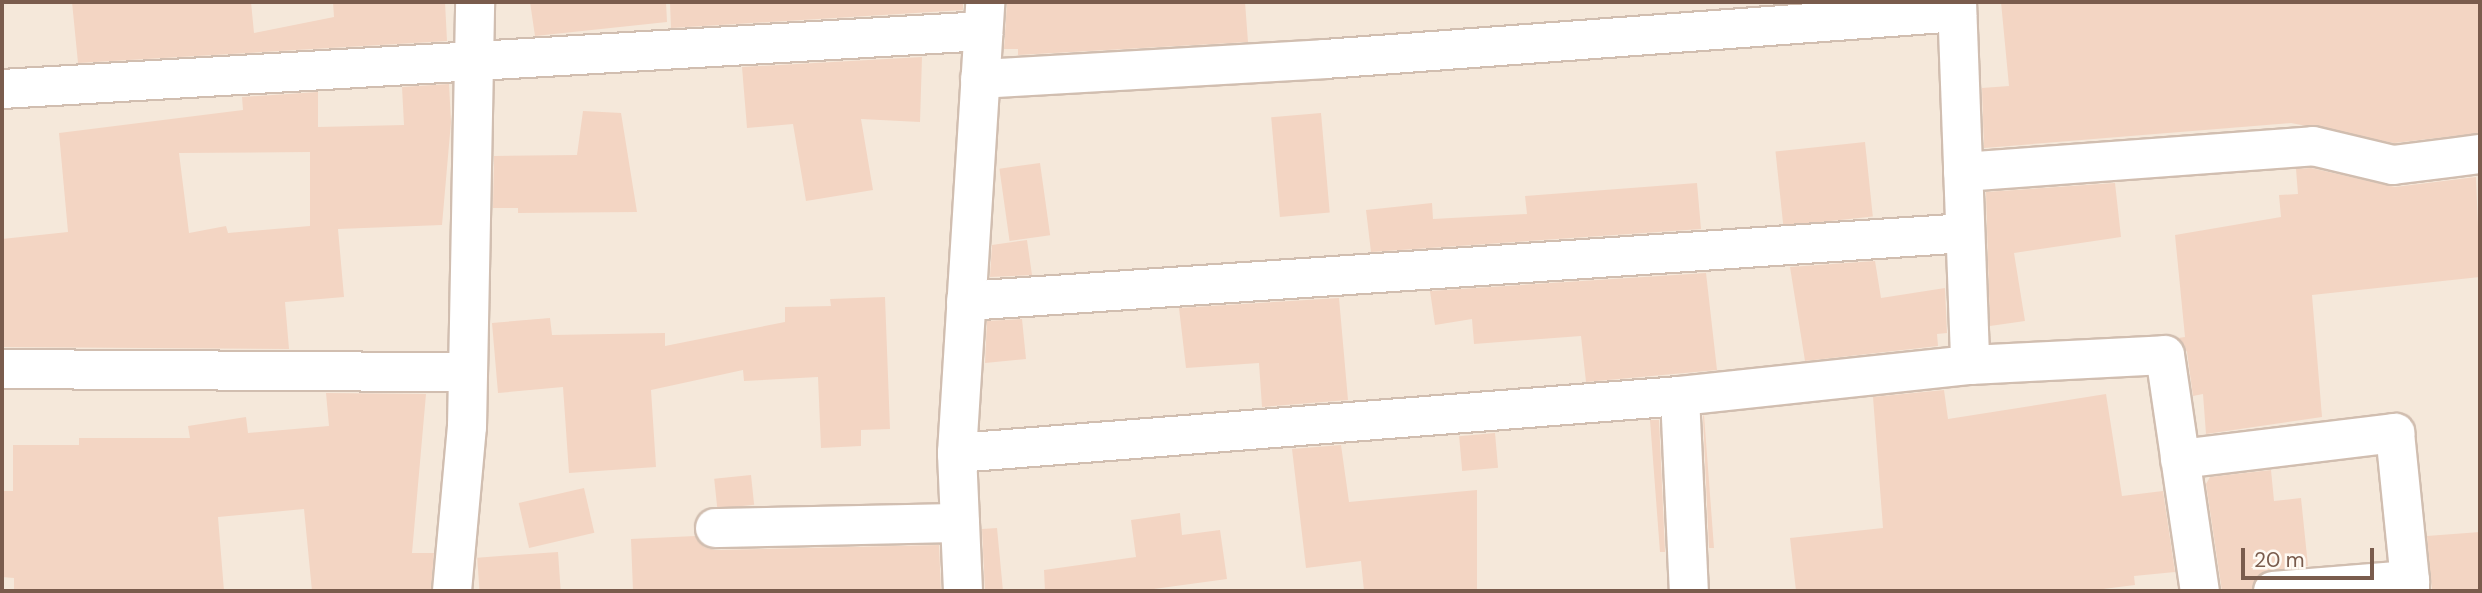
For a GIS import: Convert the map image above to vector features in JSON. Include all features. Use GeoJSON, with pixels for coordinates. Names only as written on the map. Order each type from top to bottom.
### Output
{"type":"FeatureCollection","features":[{"type":"Feature","properties":{"kind":"street"},"geometry":{"type":"LineString","coordinates":[[452,591],[468,372],[475,2]]}},
{"type":"Feature","properties":{"kind":"street"},"geometry":{"type":"LineString","coordinates":[[980,79],[1325,59],[1957,7],[1970,365]]}},
{"type":"Feature","properties":{"kind":"street"},"geometry":{"type":"LineString","coordinates":[[2,89],[474,58],[984,16],[957,453],[963,591]]}},
{"type":"Feature","properties":{"kind":"street"},"geometry":{"type":"LineString","coordinates":[[1963,172],[2313,146],[2393,166],[2480,154]]}},
{"type":"Feature","properties":{"kind":"street"},"geometry":{"type":"LineString","coordinates":[[966,301],[1965,233]]}},
{"type":"Feature","properties":{"kind":"street"},"geometry":{"type":"LineString","coordinates":[[957,453],[1680,396],[1970,365],[2165,355],[2200,591]]}},
{"type":"Feature","properties":{"kind":"street"},"geometry":{"type":"LineString","coordinates":[[2,369],[468,372]]}},
{"type":"Feature","properties":{"kind":"street"},"geometry":{"type":"LineString","coordinates":[[1680,396],[1689,591]]}},
{"type":"Feature","properties":{"kind":"street"},"geometry":{"type":"LineString","coordinates":[[2180,459],[2395,433],[2410,586],[2273,591]]}},
{"type":"Feature","properties":{"kind":"street"},"geometry":{"type":"LineString","coordinates":[[715,528],[960,523]]}},
{"type":"Feature","properties":{"kind":"shaded area"},"geometry":{"type":"Polygon","coordinates":[[[2,2],[2480,2],[2480,591],[2,591],[2,2]]]}},
{"type":"Feature","properties":{"kind":"building"},"geometry":{"type":"Polygon","coordinates":[[[72,2],[251,2],[254,33],[334,17],[333,2],[445,2],[447,41],[78,63],[72,2]]]}},
{"type":"Feature","properties":{"kind":"building"},"geometry":{"type":"Polygon","coordinates":[[[530,2],[666,2],[667,22],[535,36],[530,2]]]}},
{"type":"Feature","properties":{"kind":"building"},"geometry":{"type":"Polygon","coordinates":[[[670,2],[963,3],[963,10],[671,28],[670,2]]]}},
{"type":"Feature","properties":{"kind":"building"},"geometry":{"type":"Polygon","coordinates":[[[1007,2],[1245,2],[1248,42],[1018,55],[1018,49],[1004,49],[1007,2]]]}},
{"type":"Feature","properties":{"kind":"building"},"geometry":{"type":"Polygon","coordinates":[[[2001,2],[2480,2],[2480,133],[2394,143],[2291,123],[1984,148],[1982,88],[2009,86],[2001,2]]]}},
{"type":"Feature","properties":{"kind":"building"},"geometry":{"type":"Polygon","coordinates":[[[922,57],[920,122],[861,119],[873,190],[806,201],[793,124],[747,128],[742,67],[922,57]]]}},
{"type":"Feature","properties":{"kind":"building"},"geometry":{"type":"Polygon","coordinates":[[[449,84],[451,122],[442,225],[338,229],[344,297],[285,302],[289,349],[2,347],[2,239],[68,232],[59,133],[243,110],[242,97],[318,92],[318,127],[404,125],[402,87],[449,84]],[[310,152],[179,153],[189,233],[226,226],[228,233],[310,226],[310,152]]]}},
{"type":"Feature","properties":{"kind":"building"},"geometry":{"type":"Polygon","coordinates":[[[583,111],[621,113],[637,212],[518,213],[518,208],[493,208],[494,156],[577,155],[583,111]]]}},
{"type":"Feature","properties":{"kind":"building"},"geometry":{"type":"Polygon","coordinates":[[[1321,113],[1330,213],[1280,217],[1271,117],[1321,113]]]}},
{"type":"Feature","properties":{"kind":"building"},"geometry":{"type":"Polygon","coordinates":[[[1865,142],[1873,217],[1783,226],[1775,151],[1865,142]]]}},
{"type":"Feature","properties":{"kind":"building"},"geometry":{"type":"Polygon","coordinates":[[[1040,163],[1050,235],[1010,241],[999,169],[1040,163]]]}},
{"type":"Feature","properties":{"kind":"building"},"geometry":{"type":"Polygon","coordinates":[[[2311,168],[2395,187],[2476,177],[2480,277],[2312,295],[2322,417],[2206,434],[2203,394],[2193,396],[2187,352],[2178,338],[2185,337],[2175,235],[2281,217],[2279,195],[2298,194],[2296,169],[2311,168]]]}},
{"type":"Feature","properties":{"kind":"building"},"geometry":{"type":"Polygon","coordinates":[[[1697,183],[1701,229],[1371,252],[1366,210],[1432,203],[1433,219],[1527,214],[1525,196],[1697,183]]]}},
{"type":"Feature","properties":{"kind":"building"},"geometry":{"type":"Polygon","coordinates":[[[2115,183],[2121,237],[2014,253],[2025,321],[1990,326],[1986,192],[2115,183]]]}},
{"type":"Feature","properties":{"kind":"building"},"geometry":{"type":"Polygon","coordinates":[[[1027,240],[1032,275],[990,277],[992,245],[1027,240]]]}},
{"type":"Feature","properties":{"kind":"building"},"geometry":{"type":"Polygon","coordinates":[[[1875,261],[1881,298],[1945,288],[1947,333],[1937,334],[1938,346],[1805,361],[1790,267],[1875,261]]]}},
{"type":"Feature","properties":{"kind":"building"},"geometry":{"type":"Polygon","coordinates":[[[1706,273],[1717,370],[1586,382],[1581,336],[1474,344],[1472,319],[1435,325],[1430,291],[1706,273]]]}},
{"type":"Feature","properties":{"kind":"building"},"geometry":{"type":"Polygon","coordinates":[[[885,297],[890,429],[861,430],[861,446],[821,448],[818,377],[744,381],[743,370],[651,390],[656,467],[569,473],[563,387],[498,393],[492,323],[550,318],[552,335],[665,333],[665,346],[785,322],[785,307],[831,306],[830,299],[885,297]]]}},
{"type":"Feature","properties":{"kind":"building"},"geometry":{"type":"Polygon","coordinates":[[[1339,298],[1348,400],[1262,407],[1259,363],[1186,368],[1179,308],[1339,298]]]}},
{"type":"Feature","properties":{"kind":"building"},"geometry":{"type":"Polygon","coordinates":[[[1022,319],[1026,359],[985,363],[987,321],[1022,319]]]}},
{"type":"Feature","properties":{"kind":"building"},"geometry":{"type":"Polygon","coordinates":[[[1944,390],[1948,419],[2106,394],[2122,496],[2163,491],[2175,572],[2134,576],[2135,585],[2087,591],[1796,591],[1790,538],[1883,528],[1873,397],[1944,390]]]}},
{"type":"Feature","properties":{"kind":"building"},"geometry":{"type":"Polygon","coordinates":[[[326,393],[426,394],[412,553],[434,553],[431,591],[312,591],[304,509],[218,517],[224,591],[14,591],[14,578],[2,577],[2,491],[13,491],[13,445],[79,445],[79,438],[190,438],[188,426],[246,417],[248,433],[329,426],[326,393]]]}},
{"type":"Feature","properties":{"kind":"building"},"geometry":{"type":"Polygon","coordinates":[[[1704,415],[1714,548],[1709,548],[1704,415]]]}},
{"type":"Feature","properties":{"kind":"building"},"geometry":{"type":"Polygon","coordinates":[[[1650,420],[1659,420],[1665,552],[1660,552],[1650,420]]]}},
{"type":"Feature","properties":{"kind":"building"},"geometry":{"type":"Polygon","coordinates":[[[1495,433],[1498,468],[1462,471],[1459,436],[1495,433]]]}},
{"type":"Feature","properties":{"kind":"building"},"geometry":{"type":"Polygon","coordinates":[[[1341,445],[1349,502],[1477,490],[1477,591],[1364,591],[1361,561],[1306,568],[1292,449],[1341,445]]]}},
{"type":"Feature","properties":{"kind":"building"},"geometry":{"type":"Polygon","coordinates":[[[2271,470],[2274,501],[2301,498],[2308,566],[2261,573],[2251,591],[2222,591],[2206,484],[2210,477],[2271,470]]]}},
{"type":"Feature","properties":{"kind":"building"},"geometry":{"type":"Polygon","coordinates":[[[751,475],[754,505],[717,509],[714,479],[751,475]]]}},
{"type":"Feature","properties":{"kind":"building"},"geometry":{"type":"Polygon","coordinates":[[[584,488],[594,533],[529,548],[519,503],[584,488]]]}},
{"type":"Feature","properties":{"kind":"building"},"geometry":{"type":"Polygon","coordinates":[[[1180,513],[1182,535],[1220,530],[1227,579],[1139,591],[1045,591],[1044,570],[1136,557],[1131,520],[1180,513]]]}},
{"type":"Feature","properties":{"kind":"building"},"geometry":{"type":"Polygon","coordinates":[[[997,528],[1003,591],[985,591],[982,529],[997,528]]]}},
{"type":"Feature","properties":{"kind":"building"},"geometry":{"type":"Polygon","coordinates":[[[2480,532],[2480,591],[2432,591],[2427,536],[2480,532]]]}},
{"type":"Feature","properties":{"kind":"building"},"geometry":{"type":"Polygon","coordinates":[[[695,536],[704,547],[715,550],[939,545],[941,591],[633,591],[631,539],[695,536]]]}},
{"type":"Feature","properties":{"kind":"building"},"geometry":{"type":"Polygon","coordinates":[[[558,552],[561,591],[480,591],[477,558],[558,552]]]}}]}
